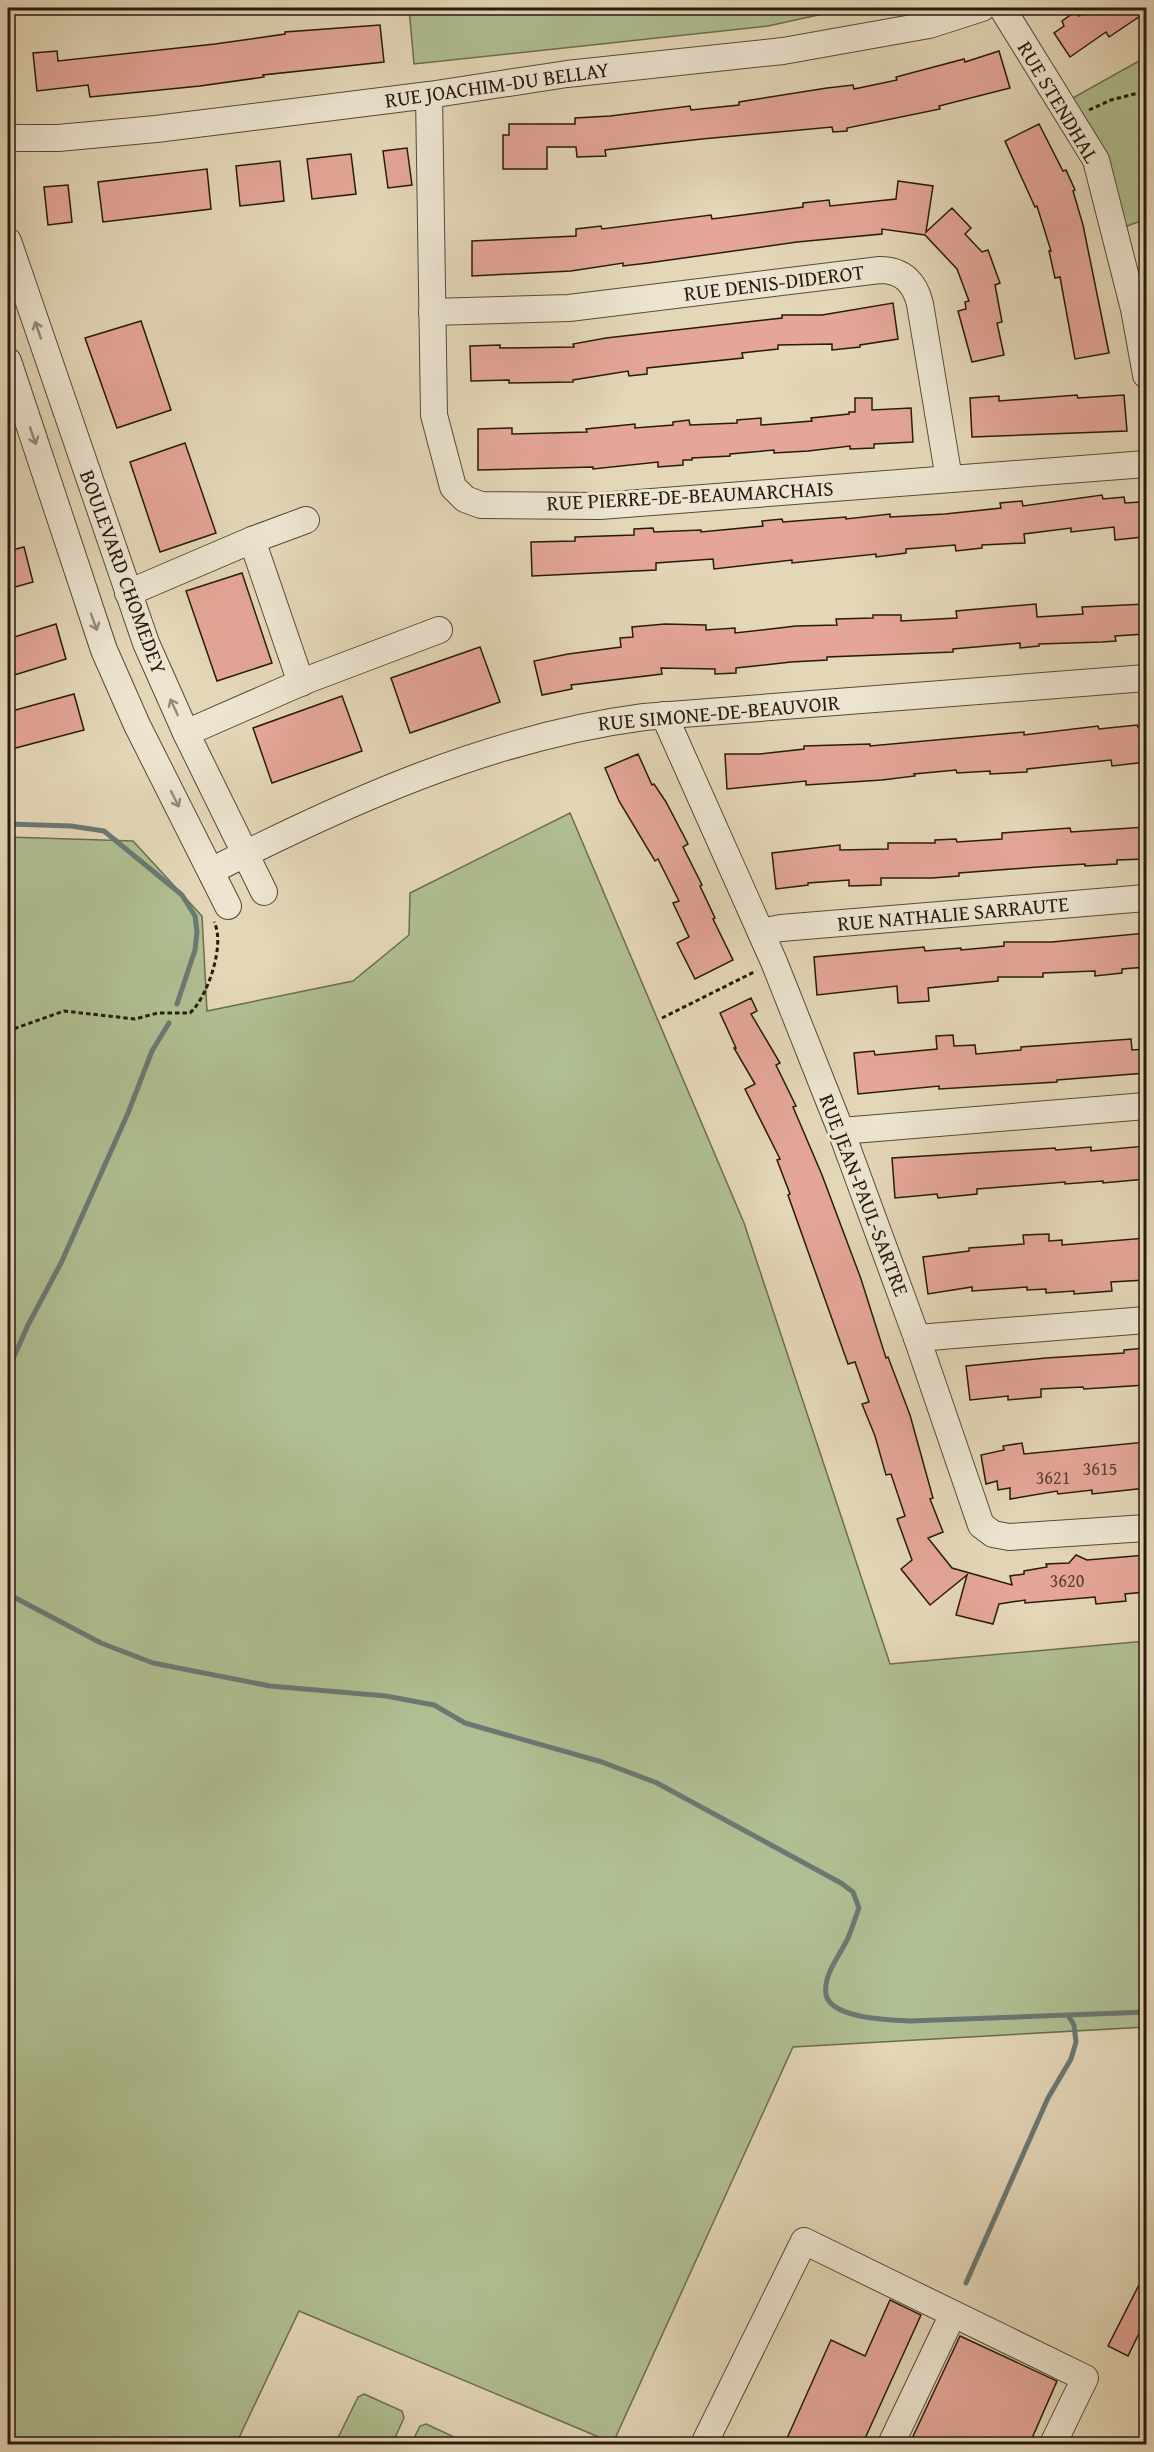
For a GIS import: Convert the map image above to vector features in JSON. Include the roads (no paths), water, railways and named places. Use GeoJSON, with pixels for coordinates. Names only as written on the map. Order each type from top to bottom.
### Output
{"type":"FeatureCollection","features":[{"type":"Feature","properties":{"kind":"street","name":"RUE JOACHIM-DU BELLAY"},"geometry":{"type":"LineString","coordinates":[[8,138],[58,138],[105,134],[429,95],[567,74],[783,51],[929,25],[982,8]]}},
{"type":"Feature","properties":{"kind":"street","name":"RUE STENDHAL"},"geometry":{"type":"LineString","coordinates":[[1002,8],[1096,160],[1134,309],[1146,375]]}},
{"type":"Feature","properties":{"kind":"street","name":"RUE PIERRE-DE-BEAUMARCHAIS"},"geometry":{"type":"LineString","coordinates":[[429,95],[434,415],[453,487],[465,500],[481,506],[600,506],[1146,464]]}},
{"type":"Feature","properties":{"kind":"street","name":"BOULEVARD CHOMEDEY"},"geometry":{"type":"LineString","coordinates":[[8,241],[155,666],[264,892]]}},
{"type":"Feature","properties":{"kind":"street","name":"RUE DENIS-DIDEROT"},"geometry":{"type":"LineString","coordinates":[[432,312],[569,308],[880,270],[897,272],[912,283],[919,297],[949,479]]}},
{"type":"Feature","properties":{"kind":"street","name":"BOULEVARD CHOMEDEY"},"geometry":{"type":"LineString","coordinates":[[8,361],[91,615],[137,724],[211,871],[220,913]]}},
{"type":"Feature","properties":{"kind":"street"},"geometry":{"type":"LineString","coordinates":[[128,593],[252,540],[306,520]]}},
{"type":"Feature","properties":{"kind":"street"},"geometry":{"type":"LineString","coordinates":[[252,540],[301,683]]}},
{"type":"Feature","properties":{"kind":"street"},"geometry":{"type":"LineString","coordinates":[[186,733],[301,683],[440,630]]}},
{"type":"Feature","properties":{"kind":"street","name":"RUE SIMONE-DE-BEAUVOIR"},"geometry":{"type":"LineString","coordinates":[[211,871],[404,783],[519,743],[595,723],[664,715],[1146,678]]}},
{"type":"Feature","properties":{"kind":"street","name":"RUE JEAN-PAUL-SARTRE"},"geometry":{"type":"LineString","coordinates":[[664,715],[774,962],[841,1131],[917,1338],[981,1525],[993,1534],[1009,1537],[1146,1528]]}},
{"type":"Feature","properties":{"kind":"street","name":"RUE NATHALIE SARRAUTE"},"geometry":{"type":"LineString","coordinates":[[761,932],[781,928],[1146,898]]}},
{"type":"Feature","properties":{"kind":"street"},"geometry":{"type":"LineString","coordinates":[[841,1131],[1146,1106]]}},
{"type":"Feature","properties":{"kind":"street"},"geometry":{"type":"LineString","coordinates":[[917,1338],[1146,1320]]}},
{"type":"Feature","properties":{"kind":"street"},"geometry":{"type":"LineString","coordinates":[[704,2445],[804,2241],[1085,2378],[1053,2445]]}},
{"type":"Feature","properties":{"kind":"street"},"geometry":{"type":"LineString","coordinates":[[891,2445],[953,2314]]}},
{"type":"Feature","properties":{"kind":"waterway"},"geometry":{"type":"LineString","coordinates":[[8,824],[71,826],[104,831],[182,895],[195,916],[197,932],[195,950],[177,1004]]}},
{"type":"Feature","properties":{"kind":"waterway"},"geometry":{"type":"LineString","coordinates":[[8,1370],[28,1325],[61,1263],[128,1113],[152,1051],[169,1023]]}},
{"type":"Feature","properties":{"kind":"waterway"},"geometry":{"type":"LineString","coordinates":[[8,1594],[101,1643],[153,1663],[270,1686],[386,1696],[434,1705],[465,1723],[602,1762],[657,1783],[841,1883],[853,1892],[859,1908],[848,1938],[830,1972],[826,1987],[826,1994],[830,2002],[838,2009],[876,2019],[910,2021],[1146,2012]]}},
{"type":"Feature","properties":{"kind":"waterway"},"geometry":{"type":"LineString","coordinates":[[966,2283],[1048,2098],[1071,2059],[1076,2042],[1074,2025],[1069,2017]]}}]}
